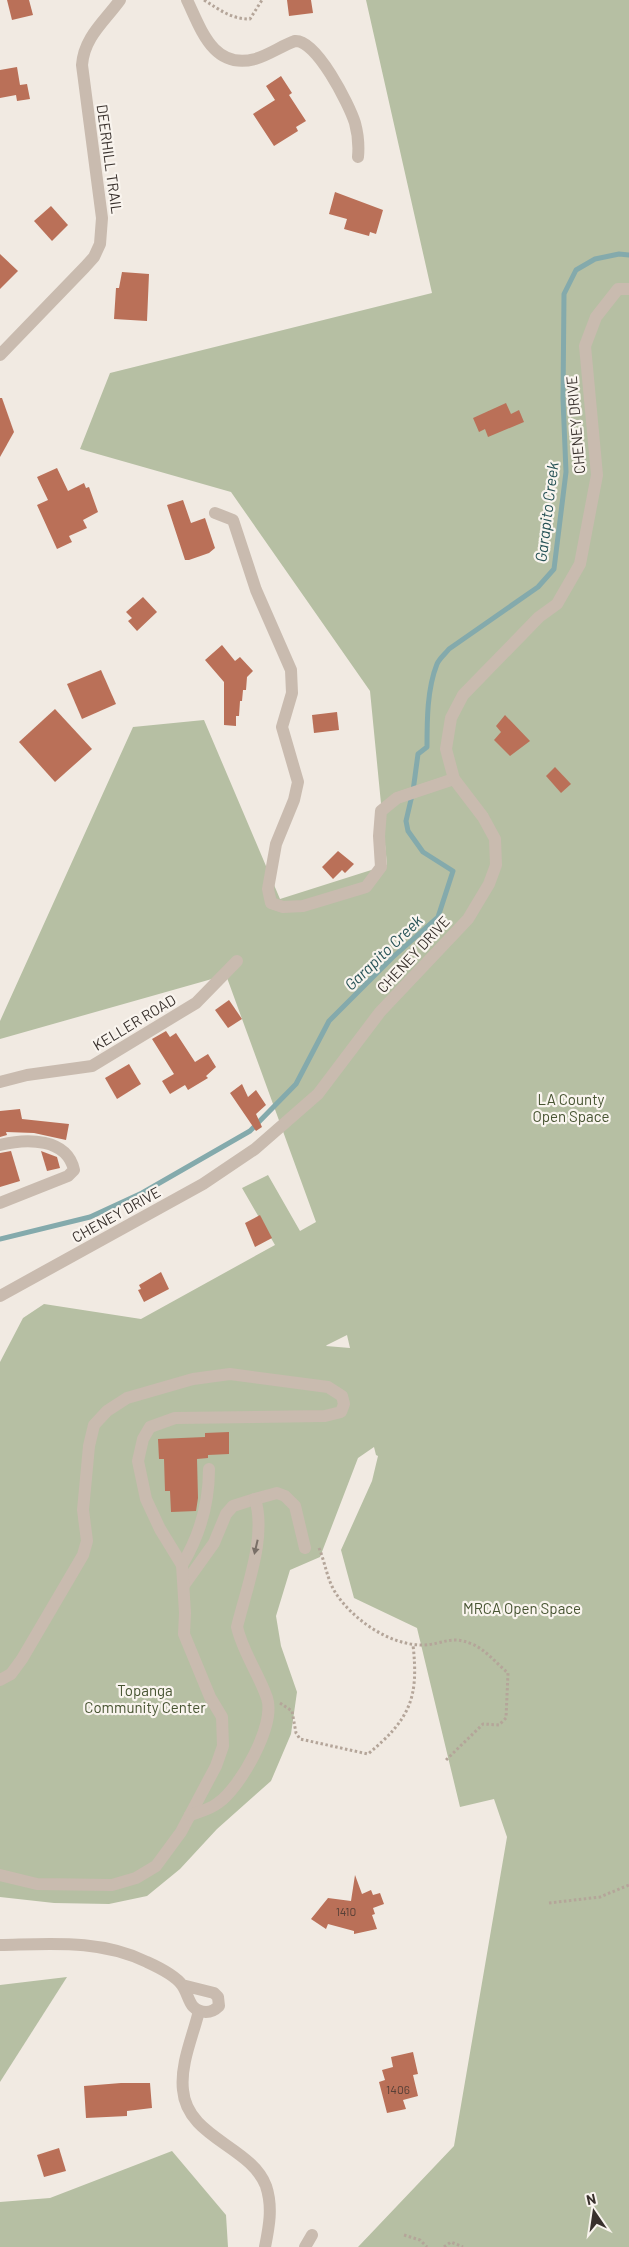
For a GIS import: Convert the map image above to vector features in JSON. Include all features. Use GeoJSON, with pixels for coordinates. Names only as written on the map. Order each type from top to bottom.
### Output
{"type":"FeatureCollection","features":[{"type":"Feature","properties":{"kind":"street","name":"DEERHILL TRAIL"},"geometry":{"type":"LineString","coordinates":[[0,355],[86,267],[100,244],[102,231],[101,204],[82,74],[83,56],[87,44],[120,0]]}},
{"type":"Feature","properties":{"kind":"street"},"geometry":{"type":"LineString","coordinates":[[187,0],[210,46],[214,51],[225,57],[253,59],[295,41],[310,47],[340,88],[346,101],[355,124],[359,147],[358,157]]}},
{"type":"Feature","properties":{"kind":"street","name":"CHENEY DRIVE"},"geometry":{"type":"LineString","coordinates":[[0,1296],[203,1184],[255,1149],[318,1094],[380,1012],[468,919],[489,884],[496,864],[495,839],[483,817],[454,779],[446,749],[451,718],[463,695],[539,617],[558,604],[580,564],[596,475],[584,346],[596,317],[612,296],[618,289],[629,289]]}},
{"type":"Feature","properties":{"kind":"street"},"geometry":{"type":"LineString","coordinates":[[215,513],[233,520],[256,590],[291,670],[292,693],[282,727],[298,782],[294,800],[276,844],[268,889],[271,903],[283,908],[303,906],[366,887],[381,868],[379,836],[381,812],[397,798],[454,779]]}},
{"type":"Feature","properties":{"kind":"street","name":"KELLER ROAD"},"geometry":{"type":"LineString","coordinates":[[0,1082],[27,1075],[92,1066],[196,1003],[237,961]]}},
{"type":"Feature","properties":{"kind":"street"},"geometry":{"type":"LineString","coordinates":[[0,1145],[17,1142],[55,1144],[68,1155],[74,1170],[68,1176],[0,1203]]}},
{"type":"Feature","properties":{"kind":"street"},"geometry":{"type":"LineString","coordinates":[[0,1680],[11,1674],[22,1659],[83,1555],[87,1541],[87,1528],[83,1510],[89,1446],[94,1425],[107,1411],[127,1398],[193,1379],[230,1374],[328,1387],[342,1396],[344,1404],[341,1412],[325,1416],[175,1418],[150,1427],[143,1439],[138,1461],[146,1499],[160,1529],[182,1565],[184,1634],[210,1697],[222,1716],[223,1746],[216,1766],[190,1815],[156,1866],[136,1878],[117,1884],[37,1884],[0,1875]]}},
{"type":"Feature","properties":{"kind":"street"},"geometry":{"type":"LineString","coordinates":[[182,1565],[194,1544],[203,1521],[209,1488],[208,1469]]}},
{"type":"Feature","properties":{"kind":"street"},"geometry":{"type":"LineString","coordinates":[[184,1585],[214,1543],[226,1514],[233,1506],[255,1499],[277,1493],[285,1496],[295,1506],[305,1548]]}},
{"type":"Feature","properties":{"kind":"street"},"geometry":{"type":"LineString","coordinates":[[190,1815],[217,1805],[231,1792],[259,1746],[266,1722],[267,1699],[240,1642],[237,1627],[258,1538],[259,1513],[255,1499]]}},
{"type":"Feature","properties":{"kind":"street"},"geometry":{"type":"LineString","coordinates":[[0,1945],[83,1944],[108,1948],[146,1961],[182,1985],[203,1989],[218,1996],[220,2002],[216,2009],[211,2012],[199,2011],[190,2003],[182,1985]]}},
{"type":"Feature","properties":{"kind":"street"},"geometry":{"type":"LineString","coordinates":[[199,2011],[182,2079],[184,2098],[198,2123],[257,2172],[265,2185],[269,2200],[270,2220],[265,2247]]}},
{"type":"Feature","properties":{"kind":"street"},"geometry":{"type":"LineString","coordinates":[[305,2247],[312,2235]]}},
{"type":"Feature","properties":{"kind":"path"},"geometry":{"type":"LineString","coordinates":[[204,0],[224,13],[238,19],[250,19],[262,0]]}},
{"type":"Feature","properties":{"kind":"path"},"geometry":{"type":"LineString","coordinates":[[302,1533],[318,1546],[326,1563],[333,1590],[344,1605],[389,1638],[426,1645],[446,1639],[474,1644],[508,1673],[506,1718],[499,1725],[483,1724],[446,1761]]}},
{"type":"Feature","properties":{"kind":"path"},"geometry":{"type":"LineString","coordinates":[[267,1699],[284,1704],[292,1711],[296,1733],[300,1739],[368,1754],[407,1713],[414,1689],[416,1668],[413,1644]]}},
{"type":"Feature","properties":{"kind":"path"},"geometry":{"type":"LineString","coordinates":[[549,1903],[600,1897],[629,1885]]}},
{"type":"Feature","properties":{"kind":"path"},"geometry":{"type":"LineString","coordinates":[[404,2235],[420,2240],[427,2247]]}},
{"type":"Feature","properties":{"kind":"path"},"geometry":{"type":"LineString","coordinates":[[444,2247],[451,2242],[463,2247]]}},
{"type":"Feature","properties":{"kind":"green space"},"geometry":{"type":"Polygon","coordinates":[[[366,0],[629,0],[629,2247],[358,2247],[454,2146],[507,1837],[494,1799],[460,1807],[417,1628],[354,1598],[341,1550],[372,1481],[378,1456],[374,1447],[358,1458],[320,1557],[290,1570],[276,1616],[281,1646],[297,1692],[291,1734],[271,1781],[217,1829],[180,1869],[147,1896],[109,1904],[54,1903],[0,1897],[0,1362],[23,1318],[44,1304],[141,1319],[275,1245],[242,1188],[268,1175],[300,1231],[316,1222],[226,975],[0,1039],[0,1021],[133,727],[204,720],[280,899],[387,865],[370,691],[231,492],[80,449],[110,373],[432,293],[366,0]],[[347,1335],[326,1346],[350,1348],[347,1335]]]}},
{"type":"Feature","properties":{"kind":"green space"},"geometry":{"type":"Polygon","coordinates":[[[67,1977],[0,2082],[0,1985],[67,1977]]]}},
{"type":"Feature","properties":{"kind":"green space"},"geometry":{"type":"Polygon","coordinates":[[[172,2151],[226,2215],[228,2247],[0,2247],[0,2202],[50,2198],[172,2151]]]}},
{"type":"Feature","properties":{"kind":"building"},"geometry":{"type":"Polygon","coordinates":[[[7,0],[29,0],[33,15],[12,20],[7,0]]]}},
{"type":"Feature","properties":{"kind":"building"},"geometry":{"type":"Polygon","coordinates":[[[287,0],[311,0],[313,13],[289,16],[287,0]]]}},
{"type":"Feature","properties":{"kind":"building"},"geometry":{"type":"Polygon","coordinates":[[[17,67],[20,85],[27,84],[30,99],[17,101],[16,95],[0,98],[0,70],[17,67]]]}},
{"type":"Feature","properties":{"kind":"building"},"geometry":{"type":"Polygon","coordinates":[[[281,76],[292,93],[289,95],[306,121],[296,127],[298,131],[274,146],[253,114],[275,100],[266,86],[281,76]]]}},
{"type":"Feature","properties":{"kind":"building"},"geometry":{"type":"Polygon","coordinates":[[[335,192],[383,210],[376,234],[370,232],[369,236],[344,229],[347,219],[329,214],[335,192]]]}},
{"type":"Feature","properties":{"kind":"building"},"geometry":{"type":"Polygon","coordinates":[[[51,206],[68,225],[52,241],[34,221],[51,206]]]}},
{"type":"Feature","properties":{"kind":"building"},"geometry":{"type":"Polygon","coordinates":[[[0,254],[18,271],[0,289],[0,254]]]}},
{"type":"Feature","properties":{"kind":"building"},"geometry":{"type":"Polygon","coordinates":[[[122,272],[149,274],[147,321],[114,319],[116,288],[119,288],[122,272]]]}},
{"type":"Feature","properties":{"kind":"building"},"geometry":{"type":"Polygon","coordinates":[[[0,398],[2,398],[14,432],[0,457],[0,398]]]}},
{"type":"Feature","properties":{"kind":"building"},"geometry":{"type":"Polygon","coordinates":[[[506,403],[511,414],[519,410],[524,422],[488,437],[485,429],[479,432],[473,418],[506,403]]]}},
{"type":"Feature","properties":{"kind":"building"},"geometry":{"type":"Polygon","coordinates":[[[57,468],[68,491],[84,483],[86,488],[89,487],[98,512],[83,520],[87,528],[69,536],[72,542],[57,549],[37,505],[48,500],[37,477],[57,468]]]}},
{"type":"Feature","properties":{"kind":"building"},"geometry":{"type":"Polygon","coordinates":[[[183,500],[191,523],[205,518],[215,548],[209,553],[189,560],[185,560],[167,505],[183,500]]]}},
{"type":"Feature","properties":{"kind":"building"},"geometry":{"type":"Polygon","coordinates":[[[143,597],[157,612],[137,631],[128,621],[132,618],[126,612],[143,597]]]}},
{"type":"Feature","properties":{"kind":"building"},"geometry":{"type":"Polygon","coordinates":[[[222,645],[235,661],[240,657],[253,671],[247,677],[246,690],[243,690],[242,701],[240,701],[239,716],[236,716],[236,726],[224,725],[224,682],[205,660],[222,645]]]}},
{"type":"Feature","properties":{"kind":"building"},"geometry":{"type":"Polygon","coordinates":[[[101,670],[116,704],[82,719],[67,684],[101,670]]]}},
{"type":"Feature","properties":{"kind":"building"},"geometry":{"type":"Polygon","coordinates":[[[55,709],[92,749],[55,782],[19,742],[55,709]]]}},
{"type":"Feature","properties":{"kind":"building"},"geometry":{"type":"Polygon","coordinates":[[[337,712],[339,730],[314,733],[312,715],[337,712]]]}},
{"type":"Feature","properties":{"kind":"building"},"geometry":{"type":"Polygon","coordinates":[[[505,715],[530,741],[510,756],[494,740],[501,732],[496,726],[505,715]]]}},
{"type":"Feature","properties":{"kind":"building"},"geometry":{"type":"Polygon","coordinates":[[[555,767],[571,784],[561,793],[546,776],[555,767]]]}},
{"type":"Feature","properties":{"kind":"building"},"geometry":{"type":"Polygon","coordinates":[[[338,851],[354,864],[345,873],[342,870],[333,879],[322,867],[338,851]]]}},
{"type":"Feature","properties":{"kind":"building"},"geometry":{"type":"Polygon","coordinates":[[[229,1000],[242,1019],[228,1028],[215,1010],[229,1000]]]}},
{"type":"Feature","properties":{"kind":"building"},"geometry":{"type":"Polygon","coordinates":[[[166,1031],[170,1037],[176,1033],[195,1062],[208,1054],[216,1067],[206,1076],[208,1078],[188,1090],[185,1085],[170,1094],[162,1081],[174,1074],[152,1039],[166,1031]]]}},
{"type":"Feature","properties":{"kind":"building"},"geometry":{"type":"Polygon","coordinates":[[[129,1064],[141,1084],[117,1099],[105,1078],[129,1064]]]}},
{"type":"Feature","properties":{"kind":"building"},"geometry":{"type":"Polygon","coordinates":[[[242,1084],[248,1097],[256,1090],[266,1105],[256,1114],[262,1127],[256,1131],[230,1093],[242,1084]]]}},
{"type":"Feature","properties":{"kind":"building"},"geometry":{"type":"Polygon","coordinates":[[[20,1109],[22,1119],[69,1124],[66,1140],[34,1133],[6,1132],[7,1135],[0,1137],[0,1111],[20,1109]]]}},
{"type":"Feature","properties":{"kind":"building"},"geometry":{"type":"Polygon","coordinates":[[[11,1151],[20,1181],[0,1187],[0,1153],[11,1151]]]}},
{"type":"Feature","properties":{"kind":"building"},"geometry":{"type":"Polygon","coordinates":[[[41,1151],[57,1157],[60,1168],[47,1171],[41,1151]]]}},
{"type":"Feature","properties":{"kind":"building"},"geometry":{"type":"Polygon","coordinates":[[[260,1215],[272,1238],[255,1247],[245,1223],[260,1215]]]}},
{"type":"Feature","properties":{"kind":"building"},"geometry":{"type":"Polygon","coordinates":[[[161,1272],[169,1289],[144,1302],[138,1290],[141,1289],[139,1285],[161,1272]]]}},
{"type":"Feature","properties":{"kind":"building"},"geometry":{"type":"Polygon","coordinates":[[[229,1432],[229,1454],[208,1455],[208,1458],[197,1459],[198,1498],[196,1511],[171,1512],[170,1491],[165,1491],[164,1459],[159,1459],[158,1439],[205,1437],[205,1433],[229,1432]]]}},
{"type":"Feature","properties":{"kind":"building"},"geometry":{"type":"Polygon","coordinates":[[[355,1875],[362,1894],[371,1890],[373,1895],[380,1893],[384,1904],[373,1908],[375,1914],[372,1915],[377,1929],[354,1934],[354,1931],[328,1924],[326,1929],[311,1919],[328,1898],[351,1901],[355,1875]]]}},
{"type":"Feature","properties":{"kind":"building"},"geometry":{"type":"Polygon","coordinates":[[[413,2052],[418,2074],[413,2075],[418,2096],[403,2100],[406,2109],[387,2113],[379,2082],[385,2080],[382,2070],[393,2067],[391,2057],[413,2052]]]}},
{"type":"Feature","properties":{"kind":"building"},"geometry":{"type":"Polygon","coordinates":[[[150,2083],[152,2108],[127,2111],[127,2116],[86,2118],[84,2086],[150,2083]]]}},
{"type":"Feature","properties":{"kind":"building"},"geometry":{"type":"Polygon","coordinates":[[[59,2148],[66,2171],[44,2177],[37,2155],[59,2148]]]}},
{"type":"Feature","properties":{"kind":"waterway","name":"Garapito Creek"},"geometry":{"type":"LineString","coordinates":[[0,1239],[90,1217],[142,1193],[250,1131],[296,1084],[329,1021],[393,957],[438,917],[453,871],[423,852],[408,831],[406,821],[413,791],[418,754],[427,747],[428,705],[431,684],[438,662],[449,649],[538,587],[554,569],[566,472],[563,399],[564,294],[576,270],[595,259],[619,254],[629,255]]}},
{"type":"Feature","properties":{"kind":"park label","name":"LA County Open Space"},"geometry":{"type":"Point","coordinates":[571,1108]}},
{"type":"Feature","properties":{"kind":"park label","name":"MRCA Open Space"},"geometry":{"type":"Point","coordinates":[522,1608]}},
{"type":"Feature","properties":{"kind":"park label","name":"Topanga Community Center"},"geometry":{"type":"Point","coordinates":[145,1698]}}]}
